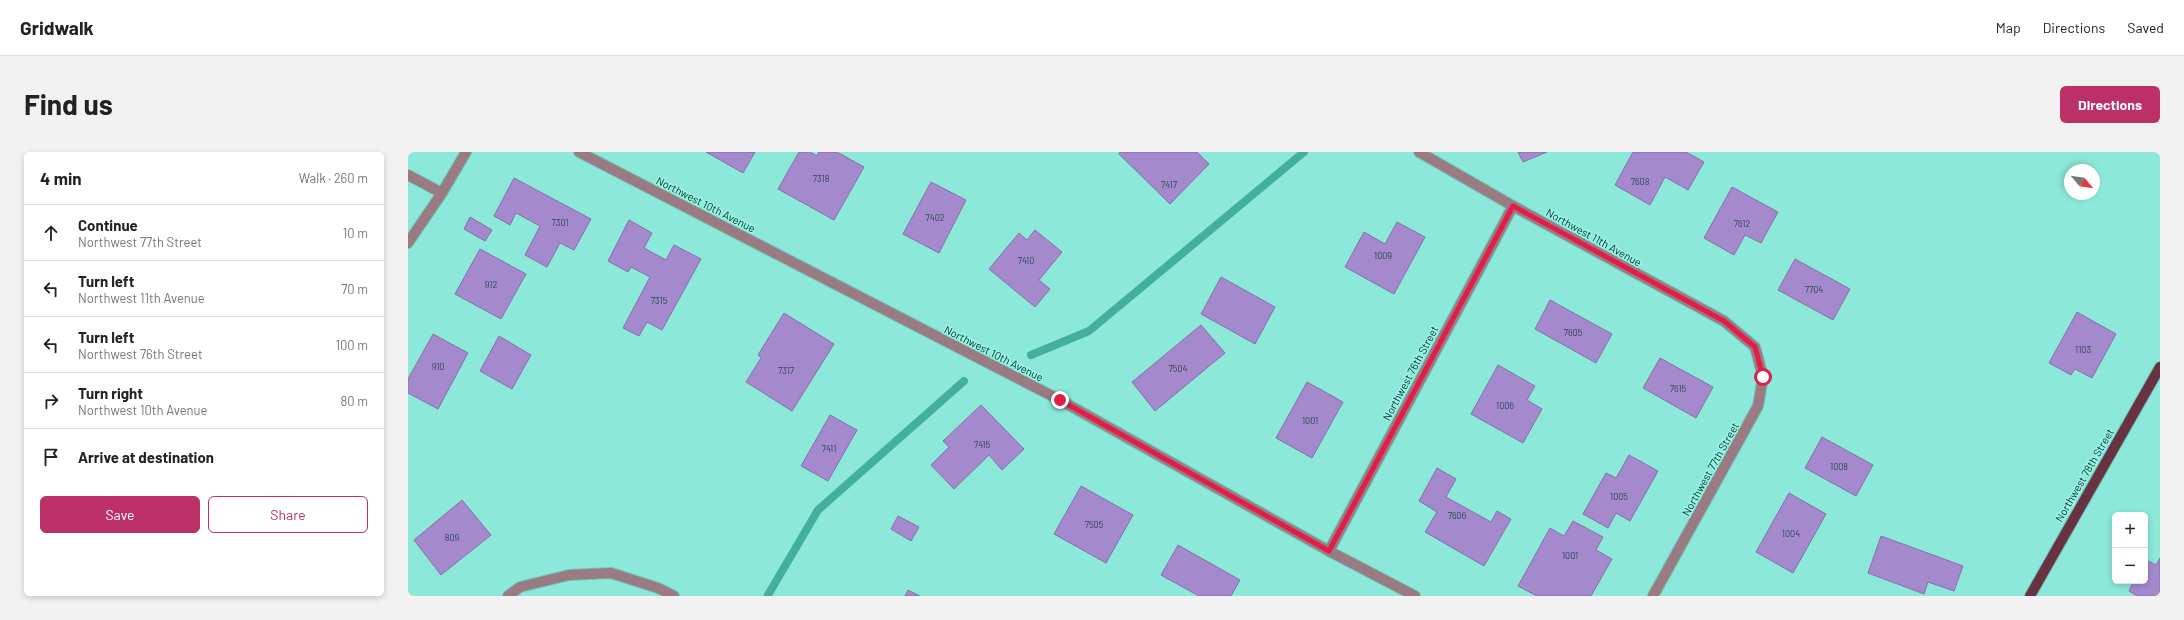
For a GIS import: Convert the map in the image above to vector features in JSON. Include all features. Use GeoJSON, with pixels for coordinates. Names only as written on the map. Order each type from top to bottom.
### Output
{"type":"FeatureCollection","features":[{"type":"Feature","properties":{"kind":"main road","name":"Northwest 78th Street"},"geometry":{"type":"LineString","coordinates":[[2030,596],[2160,367]]}},
{"type":"Feature","properties":{"kind":"street"},"geometry":{"type":"LineString","coordinates":[[408,243],[442,193],[466,152]]}},
{"type":"Feature","properties":{"kind":"street","name":"Northwest 10th Avenue"},"geometry":{"type":"LineString","coordinates":[[578,152],[1060,400],[1329,551],[1415,596]]}},
{"type":"Feature","properties":{"kind":"street","name":"Northwest 11th Avenue"},"geometry":{"type":"LineString","coordinates":[[1419,152],[1513,206],[1724,321],[1755,347]]}},
{"type":"Feature","properties":{"kind":"street"},"geometry":{"type":"LineString","coordinates":[[408,175],[442,193]]}},
{"type":"Feature","properties":{"kind":"street","name":"Northwest 76th Street"},"geometry":{"type":"LineString","coordinates":[[1329,551],[1513,206]]}},
{"type":"Feature","properties":{"kind":"street","name":"Northwest 77th Street"},"geometry":{"type":"LineString","coordinates":[[1653,596],[1758,406],[1763,377],[1755,347]]}},
{"type":"Feature","properties":{"kind":"street"},"geometry":{"type":"LineString","coordinates":[[508,596],[520,587],[569,575],[611,573],[658,588],[674,596]]}},
{"type":"Feature","properties":{"kind":"building"},"geometry":{"type":"Polygon","coordinates":[[[706,152],[755,152],[743,173],[706,152]]]}},
{"type":"Feature","properties":{"kind":"building"},"geometry":{"type":"Polygon","coordinates":[[[799,152],[810,152],[817,156],[819,152],[837,152],[864,167],[834,220],[778,189],[799,152]]]}},
{"type":"Feature","properties":{"kind":"building"},"geometry":{"type":"Polygon","coordinates":[[[1120,152],[1197,152],[1209,164],[1170,204],[1119,154],[1120,152]]]}},
{"type":"Feature","properties":{"kind":"building"},"geometry":{"type":"Polygon","coordinates":[[[1518,152],[1547,152],[1523,162],[1518,152]]]}},
{"type":"Feature","properties":{"kind":"building"},"geometry":{"type":"Polygon","coordinates":[[[1633,152],[1686,152],[1704,162],[1688,190],[1665,177],[1650,205],[1615,185],[1633,152]]]}},
{"type":"Feature","properties":{"kind":"building"},"geometry":{"type":"Polygon","coordinates":[[[514,178],[591,219],[574,250],[560,243],[547,267],[525,255],[540,226],[516,213],[510,225],[494,216],[514,178]]]}},
{"type":"Feature","properties":{"kind":"building"},"geometry":{"type":"Polygon","coordinates":[[[931,182],[966,200],[939,253],[903,234],[931,182]]]}},
{"type":"Feature","properties":{"kind":"building"},"geometry":{"type":"Polygon","coordinates":[[[1732,187],[1778,212],[1761,243],[1745,235],[1734,255],[1704,238],[1732,187]]]}},
{"type":"Feature","properties":{"kind":"building"},"geometry":{"type":"Polygon","coordinates":[[[470,217],[492,230],[485,241],[464,229],[470,217]]]}},
{"type":"Feature","properties":{"kind":"building"},"geometry":{"type":"Polygon","coordinates":[[[629,220],[652,233],[644,248],[666,260],[674,245],[701,259],[662,330],[647,322],[639,336],[623,328],[650,277],[631,267],[628,272],[608,261],[629,220]]]}},
{"type":"Feature","properties":{"kind":"building"},"geometry":{"type":"Polygon","coordinates":[[[1397,222],[1425,237],[1394,294],[1345,267],[1364,232],[1385,244],[1397,222]]]}},
{"type":"Feature","properties":{"kind":"building"},"geometry":{"type":"Polygon","coordinates":[[[1035,230],[1062,252],[1039,280],[1050,289],[1035,307],[989,269],[1019,233],[1027,240],[1035,230]]]}},
{"type":"Feature","properties":{"kind":"building"},"geometry":{"type":"Polygon","coordinates":[[[480,249],[526,274],[501,319],[455,294],[480,249]]]}},
{"type":"Feature","properties":{"kind":"building"},"geometry":{"type":"Polygon","coordinates":[[[1795,259],[1850,289],[1833,320],[1778,290],[1795,259]]]}},
{"type":"Feature","properties":{"kind":"building"},"geometry":{"type":"Polygon","coordinates":[[[1221,277],[1275,307],[1255,344],[1201,314],[1221,277]]]}},
{"type":"Feature","properties":{"kind":"building"},"geometry":{"type":"Polygon","coordinates":[[[1550,300],[1612,334],[1596,363],[1535,329],[1550,300]]]}},
{"type":"Feature","properties":{"kind":"building"},"geometry":{"type":"Polygon","coordinates":[[[2077,312],[2116,334],[2092,378],[2075,369],[2071,375],[2049,363],[2077,312]]]}},
{"type":"Feature","properties":{"kind":"building"},"geometry":{"type":"Polygon","coordinates":[[[784,313],[834,344],[792,411],[746,382],[761,358],[758,355],[784,313]]]}},
{"type":"Feature","properties":{"kind":"building"},"geometry":{"type":"Polygon","coordinates":[[[1201,325],[1225,353],[1155,411],[1132,382],[1201,325]]]}},
{"type":"Feature","properties":{"kind":"building"},"geometry":{"type":"Polygon","coordinates":[[[433,334],[468,353],[438,409],[408,393],[408,379],[433,334]]]}},
{"type":"Feature","properties":{"kind":"building"},"geometry":{"type":"Polygon","coordinates":[[[499,336],[531,355],[512,389],[480,371],[499,336]]]}},
{"type":"Feature","properties":{"kind":"building"},"geometry":{"type":"Polygon","coordinates":[[[1660,358],[1713,387],[1696,418],[1643,388],[1660,358]]]}},
{"type":"Feature","properties":{"kind":"building"},"geometry":{"type":"Polygon","coordinates":[[[1498,365],[1535,386],[1527,400],[1542,409],[1523,443],[1471,414],[1498,365]]]}},
{"type":"Feature","properties":{"kind":"building"},"geometry":{"type":"Polygon","coordinates":[[[1307,382],[1343,402],[1312,458],[1276,438],[1307,382]]]}},
{"type":"Feature","properties":{"kind":"building"},"geometry":{"type":"Polygon","coordinates":[[[981,405],[1024,449],[1002,470],[989,455],[954,489],[931,465],[949,447],[943,441],[981,405]]]}},
{"type":"Feature","properties":{"kind":"building"},"geometry":{"type":"Polygon","coordinates":[[[830,415],[857,430],[828,481],[801,466],[830,415]]]}},
{"type":"Feature","properties":{"kind":"building"},"geometry":{"type":"Polygon","coordinates":[[[1822,437],[1873,465],[1856,496],[1805,468],[1822,437]]]}},
{"type":"Feature","properties":{"kind":"building"},"geometry":{"type":"Polygon","coordinates":[[[1629,455],[1658,471],[1630,521],[1616,513],[1608,528],[1583,514],[1606,473],[1616,478],[1629,455]]]}},
{"type":"Feature","properties":{"kind":"building"},"geometry":{"type":"Polygon","coordinates":[[[1437,468],[1456,479],[1446,497],[1491,522],[1497,511],[1511,519],[1484,566],[1425,532],[1437,512],[1419,501],[1437,468]]]}},
{"type":"Feature","properties":{"kind":"building"},"geometry":{"type":"Polygon","coordinates":[[[1081,486],[1133,515],[1106,563],[1054,534],[1081,486]]]}},
{"type":"Feature","properties":{"kind":"building"},"geometry":{"type":"Polygon","coordinates":[[[1789,493],[1826,514],[1793,573],[1756,552],[1789,493]]]}},
{"type":"Feature","properties":{"kind":"building"},"geometry":{"type":"Polygon","coordinates":[[[462,500],[491,535],[441,575],[414,540],[462,500]]]}},
{"type":"Feature","properties":{"kind":"building"},"geometry":{"type":"Polygon","coordinates":[[[898,516],[919,527],[911,541],[891,529],[898,516]]]}},
{"type":"Feature","properties":{"kind":"building"},"geometry":{"type":"Polygon","coordinates":[[[1573,521],[1603,537],[1596,550],[1612,559],[1591,596],[1537,596],[1518,586],[1550,528],[1564,536],[1573,521]]]}},
{"type":"Feature","properties":{"kind":"building"},"geometry":{"type":"Polygon","coordinates":[[[1881,536],[1963,566],[1954,591],[1928,582],[1924,594],[1868,573],[1881,536]]]}},
{"type":"Feature","properties":{"kind":"building"},"geometry":{"type":"Polygon","coordinates":[[[1178,545],[1240,580],[1231,596],[1199,596],[1161,575],[1178,545]]]}},
{"type":"Feature","properties":{"kind":"building"},"geometry":{"type":"Polygon","coordinates":[[[2160,558],[2160,596],[2137,596],[2129,591],[2132,584],[2148,584],[2148,561],[2156,565],[2160,558]]]}},
{"type":"Feature","properties":{"kind":"building"},"geometry":{"type":"Polygon","coordinates":[[[908,590],[920,596],[905,596],[908,590]]]}},
{"type":"Feature","properties":{"kind":"waterway"},"geometry":{"type":"LineString","coordinates":[[1031,355],[1089,331],[1304,152]]}},
{"type":"Feature","properties":{"kind":"waterway"},"geometry":{"type":"LineString","coordinates":[[768,595],[818,510],[964,381]]}},
{"type":"Feature","properties":{"kind":"route"},"geometry":{"type":"LineString","coordinates":[[1060,400],[1329,551],[1513,206],[1724,321],[1755,347],[1763,377]]}}]}
